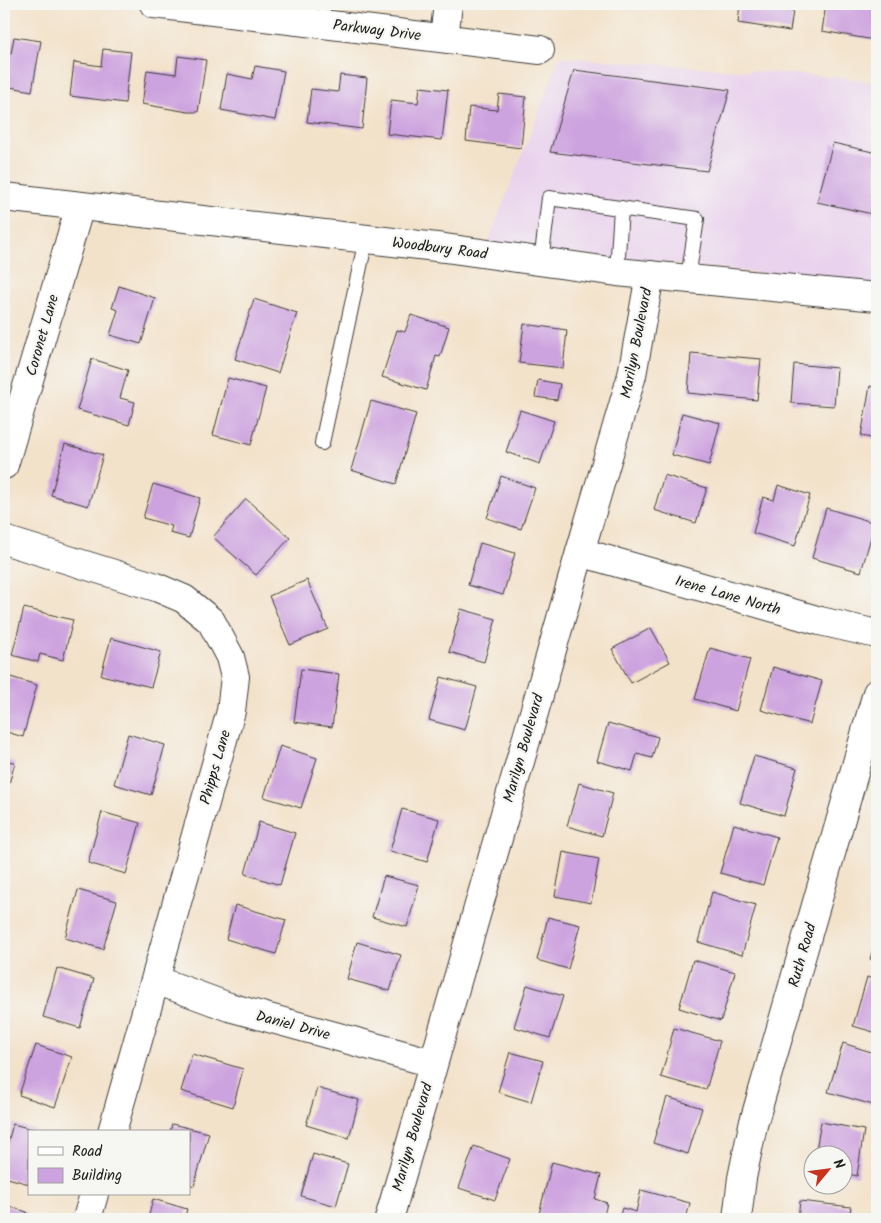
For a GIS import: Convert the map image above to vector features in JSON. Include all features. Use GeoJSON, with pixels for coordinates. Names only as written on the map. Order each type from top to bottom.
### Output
{"type":"FeatureCollection","features":[{"type":"Feature","properties":{"kind":"street","name":"Parkway Drive"},"geometry":{"type":"LineString","coordinates":[[154,4],[540,50]]}},
{"type":"Feature","properties":{"kind":"street"},"geometry":{"type":"LineString","coordinates":[[444,38],[448,4]]}},
{"type":"Feature","properties":{"kind":"street","name":"Woodbury Road"},"geometry":{"type":"LineString","coordinates":[[4,197],[445,248],[617,272],[877,297]]}},
{"type":"Feature","properties":{"kind":"street","name":"Coronet Lane"},"geometry":{"type":"LineString","coordinates":[[4,465],[80,206]]}},
{"type":"Feature","properties":{"kind":"street","name":"Marilyn Boulevard"},"geometry":{"type":"LineString","coordinates":[[389,1219],[632,375],[650,275]]}},
{"type":"Feature","properties":{"kind":"street","name":"Phipps Lane"},"geometry":{"type":"LineString","coordinates":[[4,540],[156,587],[184,599],[210,621],[230,657],[235,677],[231,711],[113,1130]]}},
{"type":"Feature","properties":{"kind":"street","name":"Irene Lane North"},"geometry":{"type":"LineString","coordinates":[[580,552],[820,621],[877,634]]}},
{"type":"Feature","properties":{"kind":"street","name":"Ruth Road"},"geometry":{"type":"LineString","coordinates":[[737,1219],[742,1178],[753,1126],[877,693]]}},
{"type":"Feature","properties":{"kind":"street","name":"Daniel Drive"},"geometry":{"type":"LineString","coordinates":[[156,980],[228,1008],[433,1063]]}},
{"type":"Feature","properties":{"kind":"street"},"geometry":{"type":"LineString","coordinates":[[87,1219],[93,1196]]}},
{"type":"Feature","properties":{"kind":"lane"},"geometry":{"type":"LineString","coordinates":[[541,262],[548,198],[697,218],[688,278]]}},
{"type":"Feature","properties":{"kind":"lane"},"geometry":{"type":"LineString","coordinates":[[617,272],[621,208]]}},
{"type":"Feature","properties":{"kind":"lane"},"geometry":{"type":"LineString","coordinates":[[322,443],[366,239]]}},
{"type":"Feature","properties":{"kind":"shaded area"},"geometry":{"type":"Polygon","coordinates":[[[560,57],[848,78],[877,83],[877,285],[487,245],[560,57]]]}},
{"type":"Feature","properties":{"kind":"building"},"geometry":{"type":"Polygon","coordinates":[[[740,4],[794,4],[790,31],[738,23],[740,4]]]}},
{"type":"Feature","properties":{"kind":"building"},"geometry":{"type":"Polygon","coordinates":[[[826,4],[877,4],[874,40],[822,31],[826,4]]]}},
{"type":"Feature","properties":{"kind":"building"},"geometry":{"type":"Polygon","coordinates":[[[14,37],[41,41],[32,91],[4,86],[4,52],[11,54],[14,37]]]}},
{"type":"Feature","properties":{"kind":"building"},"geometry":{"type":"Polygon","coordinates":[[[103,49],[131,52],[125,103],[70,96],[74,62],[101,66],[103,49]]]}},
{"type":"Feature","properties":{"kind":"building"},"geometry":{"type":"Polygon","coordinates":[[[178,56],[206,60],[198,112],[142,104],[147,70],[176,74],[178,56]]]}},
{"type":"Feature","properties":{"kind":"building"},"geometry":{"type":"Polygon","coordinates":[[[255,66],[284,71],[275,120],[221,110],[227,74],[252,79],[255,66]]]}},
{"type":"Feature","properties":{"kind":"building"},"geometry":{"type":"Polygon","coordinates":[[[574,70],[730,90],[707,171],[550,152],[574,70]]]}},
{"type":"Feature","properties":{"kind":"building"},"geometry":{"type":"Polygon","coordinates":[[[340,75],[367,78],[362,129],[307,122],[311,89],[338,92],[340,75]]]}},
{"type":"Feature","properties":{"kind":"building"},"geometry":{"type":"Polygon","coordinates":[[[420,87],[448,90],[442,140],[387,134],[391,100],[418,103],[420,87]]]}},
{"type":"Feature","properties":{"kind":"building"},"geometry":{"type":"Polygon","coordinates":[[[499,94],[526,97],[521,148],[466,141],[469,107],[497,110],[499,94]]]}},
{"type":"Feature","properties":{"kind":"building"},"geometry":{"type":"Polygon","coordinates":[[[833,143],[877,153],[877,215],[817,202],[833,143]]]}},
{"type":"Feature","properties":{"kind":"building"},"geometry":{"type":"Polygon","coordinates":[[[119,286],[155,298],[141,344],[110,335],[118,310],[112,308],[119,286]]]}},
{"type":"Feature","properties":{"kind":"building"},"geometry":{"type":"Polygon","coordinates":[[[254,299],[297,313],[278,373],[235,359],[254,299]]]}},
{"type":"Feature","properties":{"kind":"building"},"geometry":{"type":"Polygon","coordinates":[[[411,315],[449,327],[440,357],[436,356],[426,390],[382,377],[397,330],[405,332],[411,315]]]}},
{"type":"Feature","properties":{"kind":"building"},"geometry":{"type":"Polygon","coordinates":[[[524,324],[567,330],[563,368],[519,363],[524,324]]]}},
{"type":"Feature","properties":{"kind":"building"},"geometry":{"type":"Polygon","coordinates":[[[691,353],[761,359],[757,400],[688,393],[691,353]]]}},
{"type":"Feature","properties":{"kind":"building"},"geometry":{"type":"Polygon","coordinates":[[[92,359],[128,370],[120,398],[135,402],[129,425],[77,410],[92,359]]]}},
{"type":"Feature","properties":{"kind":"building"},"geometry":{"type":"Polygon","coordinates":[[[794,364],[837,368],[834,406],[791,403],[794,364]]]}},
{"type":"Feature","properties":{"kind":"building"},"geometry":{"type":"Polygon","coordinates":[[[228,378],[266,388],[251,445],[213,435],[228,378]]]}},
{"type":"Feature","properties":{"kind":"building"},"geometry":{"type":"Polygon","coordinates":[[[538,380],[560,384],[557,400],[535,397],[538,380]]]}},
{"type":"Feature","properties":{"kind":"building"},"geometry":{"type":"Polygon","coordinates":[[[870,386],[877,388],[877,439],[861,436],[870,386]]]}},
{"type":"Feature","properties":{"kind":"building"},"geometry":{"type":"Polygon","coordinates":[[[371,401],[416,414],[396,484],[351,470],[371,401]]]}},
{"type":"Feature","properties":{"kind":"building"},"geometry":{"type":"Polygon","coordinates":[[[520,410],[554,421],[540,464],[506,452],[520,410]]]}},
{"type":"Feature","properties":{"kind":"building"},"geometry":{"type":"Polygon","coordinates":[[[682,413],[720,423],[709,465],[672,455],[682,413]]]}},
{"type":"Feature","properties":{"kind":"building"},"geometry":{"type":"Polygon","coordinates":[[[65,444],[103,455],[88,506],[51,495],[65,444]]]}},
{"type":"Feature","properties":{"kind":"building"},"geometry":{"type":"Polygon","coordinates":[[[664,475],[707,488],[696,523],[654,510],[664,475]]]}},
{"type":"Feature","properties":{"kind":"building"},"geometry":{"type":"Polygon","coordinates":[[[501,476],[535,488],[521,529],[487,518],[501,476]]]}},
{"type":"Feature","properties":{"kind":"building"},"geometry":{"type":"Polygon","coordinates":[[[153,484],[200,498],[189,538],[170,533],[172,526],[143,518],[153,484]]]}},
{"type":"Feature","properties":{"kind":"building"},"geometry":{"type":"Polygon","coordinates":[[[778,485],[810,495],[795,546],[753,533],[763,497],[774,500],[778,485]]]}},
{"type":"Feature","properties":{"kind":"building"},"geometry":{"type":"Polygon","coordinates":[[[246,499],[290,538],[256,575],[213,537],[246,499]]]}},
{"type":"Feature","properties":{"kind":"building"},"geometry":{"type":"Polygon","coordinates":[[[826,508],[875,523],[861,572],[812,558],[826,508]]]}},
{"type":"Feature","properties":{"kind":"building"},"geometry":{"type":"Polygon","coordinates":[[[480,543],[515,553],[503,595],[468,585],[480,543]]]}},
{"type":"Feature","properties":{"kind":"building"},"geometry":{"type":"Polygon","coordinates":[[[307,580],[328,629],[290,645],[269,596],[307,580]]]}},
{"type":"Feature","properties":{"kind":"building"},"geometry":{"type":"Polygon","coordinates":[[[24,608],[73,620],[63,660],[40,654],[38,662],[12,655],[24,608]]]}},
{"type":"Feature","properties":{"kind":"building"},"geometry":{"type":"Polygon","coordinates":[[[461,609],[496,619],[484,662],[449,652],[461,609]]]}},
{"type":"Feature","properties":{"kind":"building"},"geometry":{"type":"Polygon","coordinates":[[[651,628],[670,662],[631,683],[612,649],[651,628]]]}},
{"type":"Feature","properties":{"kind":"building"},"geometry":{"type":"Polygon","coordinates":[[[111,638],[161,652],[151,687],[101,675],[111,638]]]}},
{"type":"Feature","properties":{"kind":"building"},"geometry":{"type":"Polygon","coordinates":[[[710,648],[750,659],[736,711],[695,699],[710,648]]]}},
{"type":"Feature","properties":{"kind":"building"},"geometry":{"type":"Polygon","coordinates":[[[773,667],[822,681],[810,724],[761,710],[773,667]]]}},
{"type":"Feature","properties":{"kind":"building"},"geometry":{"type":"Polygon","coordinates":[[[301,669],[339,674],[332,727],[294,722],[301,669]]]}},
{"type":"Feature","properties":{"kind":"building"},"geometry":{"type":"Polygon","coordinates":[[[4,675],[37,685],[23,737],[4,731],[4,675]]]}},
{"type":"Feature","properties":{"kind":"building"},"geometry":{"type":"Polygon","coordinates":[[[441,677],[477,687],[465,730],[429,720],[441,677]]]}},
{"type":"Feature","properties":{"kind":"building"},"geometry":{"type":"Polygon","coordinates":[[[608,723],[658,737],[652,758],[637,754],[632,771],[597,761],[608,723]]]}},
{"type":"Feature","properties":{"kind":"building"},"geometry":{"type":"Polygon","coordinates":[[[128,734],[165,745],[151,795],[114,784],[128,734]]]}},
{"type":"Feature","properties":{"kind":"building"},"geometry":{"type":"Polygon","coordinates":[[[280,746],[317,758],[301,808],[264,797],[280,746]]]}},
{"type":"Feature","properties":{"kind":"building"},"geometry":{"type":"Polygon","coordinates":[[[754,756],[797,768],[784,816],[740,803],[754,756]]]}},
{"type":"Feature","properties":{"kind":"building"},"geometry":{"type":"Polygon","coordinates":[[[4,759],[15,763],[4,801],[4,759]]]}},
{"type":"Feature","properties":{"kind":"building"},"geometry":{"type":"Polygon","coordinates":[[[579,783],[613,793],[602,836],[567,826],[579,783]]]}},
{"type":"Feature","properties":{"kind":"building"},"geometry":{"type":"Polygon","coordinates":[[[402,809],[439,819],[427,862],[390,851],[402,809]]]}},
{"type":"Feature","properties":{"kind":"building"},"geometry":{"type":"Polygon","coordinates":[[[102,812],[140,823],[126,874],[88,863],[102,812]]]}},
{"type":"Feature","properties":{"kind":"building"},"geometry":{"type":"Polygon","coordinates":[[[259,822],[295,833],[280,885],[245,874],[259,822]]]}},
{"type":"Feature","properties":{"kind":"building"},"geometry":{"type":"Polygon","coordinates":[[[734,824],[777,837],[763,885],[720,873],[734,824]]]}},
{"type":"Feature","properties":{"kind":"building"},"geometry":{"type":"Polygon","coordinates":[[[563,852],[599,859],[591,903],[555,896],[563,852]]]}},
{"type":"Feature","properties":{"kind":"building"},"geometry":{"type":"Polygon","coordinates":[[[384,876],[419,885],[407,927],[372,917],[384,876]]]}},
{"type":"Feature","properties":{"kind":"building"},"geometry":{"type":"Polygon","coordinates":[[[78,890],[117,901],[103,949],[65,938],[78,890]]]}},
{"type":"Feature","properties":{"kind":"building"},"geometry":{"type":"Polygon","coordinates":[[[712,892],[756,905],[742,955],[698,942],[712,892]]]}},
{"type":"Feature","properties":{"kind":"building"},"geometry":{"type":"Polygon","coordinates":[[[235,905],[286,920],[276,954],[226,939],[235,905]]]}},
{"type":"Feature","properties":{"kind":"building"},"geometry":{"type":"Polygon","coordinates":[[[548,917],[580,925],[568,969],[537,960],[548,917]]]}},
{"type":"Feature","properties":{"kind":"building"},"geometry":{"type":"Polygon","coordinates":[[[877,935],[877,961],[870,959],[877,935]]]}},
{"type":"Feature","properties":{"kind":"building"},"geometry":{"type":"Polygon","coordinates":[[[357,942],[401,955],[390,991],[347,979],[357,942]]]}},
{"type":"Feature","properties":{"kind":"building"},"geometry":{"type":"Polygon","coordinates":[[[693,960],[735,972],[721,1021],[679,1008],[693,960]]]}},
{"type":"Feature","properties":{"kind":"building"},"geometry":{"type":"Polygon","coordinates":[[[57,968],[94,979],[80,1028],[43,1017],[57,968]]]}},
{"type":"Feature","properties":{"kind":"building"},"geometry":{"type":"Polygon","coordinates":[[[867,977],[877,980],[877,1033],[853,1026],[867,977]]]}},
{"type":"Feature","properties":{"kind":"building"},"geometry":{"type":"Polygon","coordinates":[[[527,985],[563,996],[550,1038],[514,1027],[527,985]]]}},
{"type":"Feature","properties":{"kind":"building"},"geometry":{"type":"Polygon","coordinates":[[[674,1028],[720,1041],[706,1090],[661,1077],[674,1028]]]}},
{"type":"Feature","properties":{"kind":"building"},"geometry":{"type":"Polygon","coordinates":[[[843,1043],[877,1054],[877,1091],[873,1105],[828,1092],[843,1043]]]}},
{"type":"Feature","properties":{"kind":"building"},"geometry":{"type":"Polygon","coordinates":[[[36,1045],[72,1057],[55,1107],[19,1095],[36,1045]]]}},
{"type":"Feature","properties":{"kind":"building"},"geometry":{"type":"Polygon","coordinates":[[[510,1052],[543,1061],[531,1102],[498,1092],[510,1052]]]}},
{"type":"Feature","properties":{"kind":"building"},"geometry":{"type":"Polygon","coordinates":[[[192,1054],[243,1069],[233,1107],[181,1091],[192,1054]]]}},
{"type":"Feature","properties":{"kind":"building"},"geometry":{"type":"Polygon","coordinates":[[[317,1088],[359,1100],[349,1138],[306,1125],[317,1088]]]}},
{"type":"Feature","properties":{"kind":"building"},"geometry":{"type":"Polygon","coordinates":[[[667,1097],[702,1108],[688,1154],[653,1143],[667,1097]]]}},
{"type":"Feature","properties":{"kind":"building"},"geometry":{"type":"Polygon","coordinates":[[[821,1122],[864,1130],[857,1176],[854,1175],[854,1146],[817,1146],[821,1122]]]}},
{"type":"Feature","properties":{"kind":"building"},"geometry":{"type":"Polygon","coordinates":[[[13,1124],[35,1130],[28,1130],[28,1184],[4,1177],[4,1156],[13,1124]]]}},
{"type":"Feature","properties":{"kind":"building"},"geometry":{"type":"Polygon","coordinates":[[[172,1124],[209,1133],[194,1186],[190,1184],[190,1130],[170,1130],[172,1124]]]}},
{"type":"Feature","properties":{"kind":"building"},"geometry":{"type":"Polygon","coordinates":[[[474,1146],[510,1159],[495,1200],[459,1188],[474,1146]]]}},
{"type":"Feature","properties":{"kind":"building"},"geometry":{"type":"Polygon","coordinates":[[[313,1154],[348,1164],[336,1206],[301,1196],[313,1154]]]}},
{"type":"Feature","properties":{"kind":"building"},"geometry":{"type":"Polygon","coordinates":[[[552,1162],[601,1175],[595,1199],[607,1203],[603,1219],[560,1219],[539,1214],[552,1162]]]}},
{"type":"Feature","properties":{"kind":"building"},"geometry":{"type":"Polygon","coordinates":[[[641,1190],[690,1203],[686,1219],[619,1219],[622,1208],[636,1212],[641,1190]]]}},
{"type":"Feature","properties":{"kind":"building"},"geometry":{"type":"Polygon","coordinates":[[[153,1199],[187,1209],[184,1219],[148,1219],[153,1199]]]}},
{"type":"Feature","properties":{"kind":"building"},"geometry":{"type":"Polygon","coordinates":[[[800,1201],[851,1207],[849,1219],[798,1219],[800,1201]]]}},
{"type":"Feature","properties":{"kind":"building"},"geometry":{"type":"Polygon","coordinates":[[[4,1205],[27,1212],[25,1219],[4,1219],[4,1205]]]}}]}
